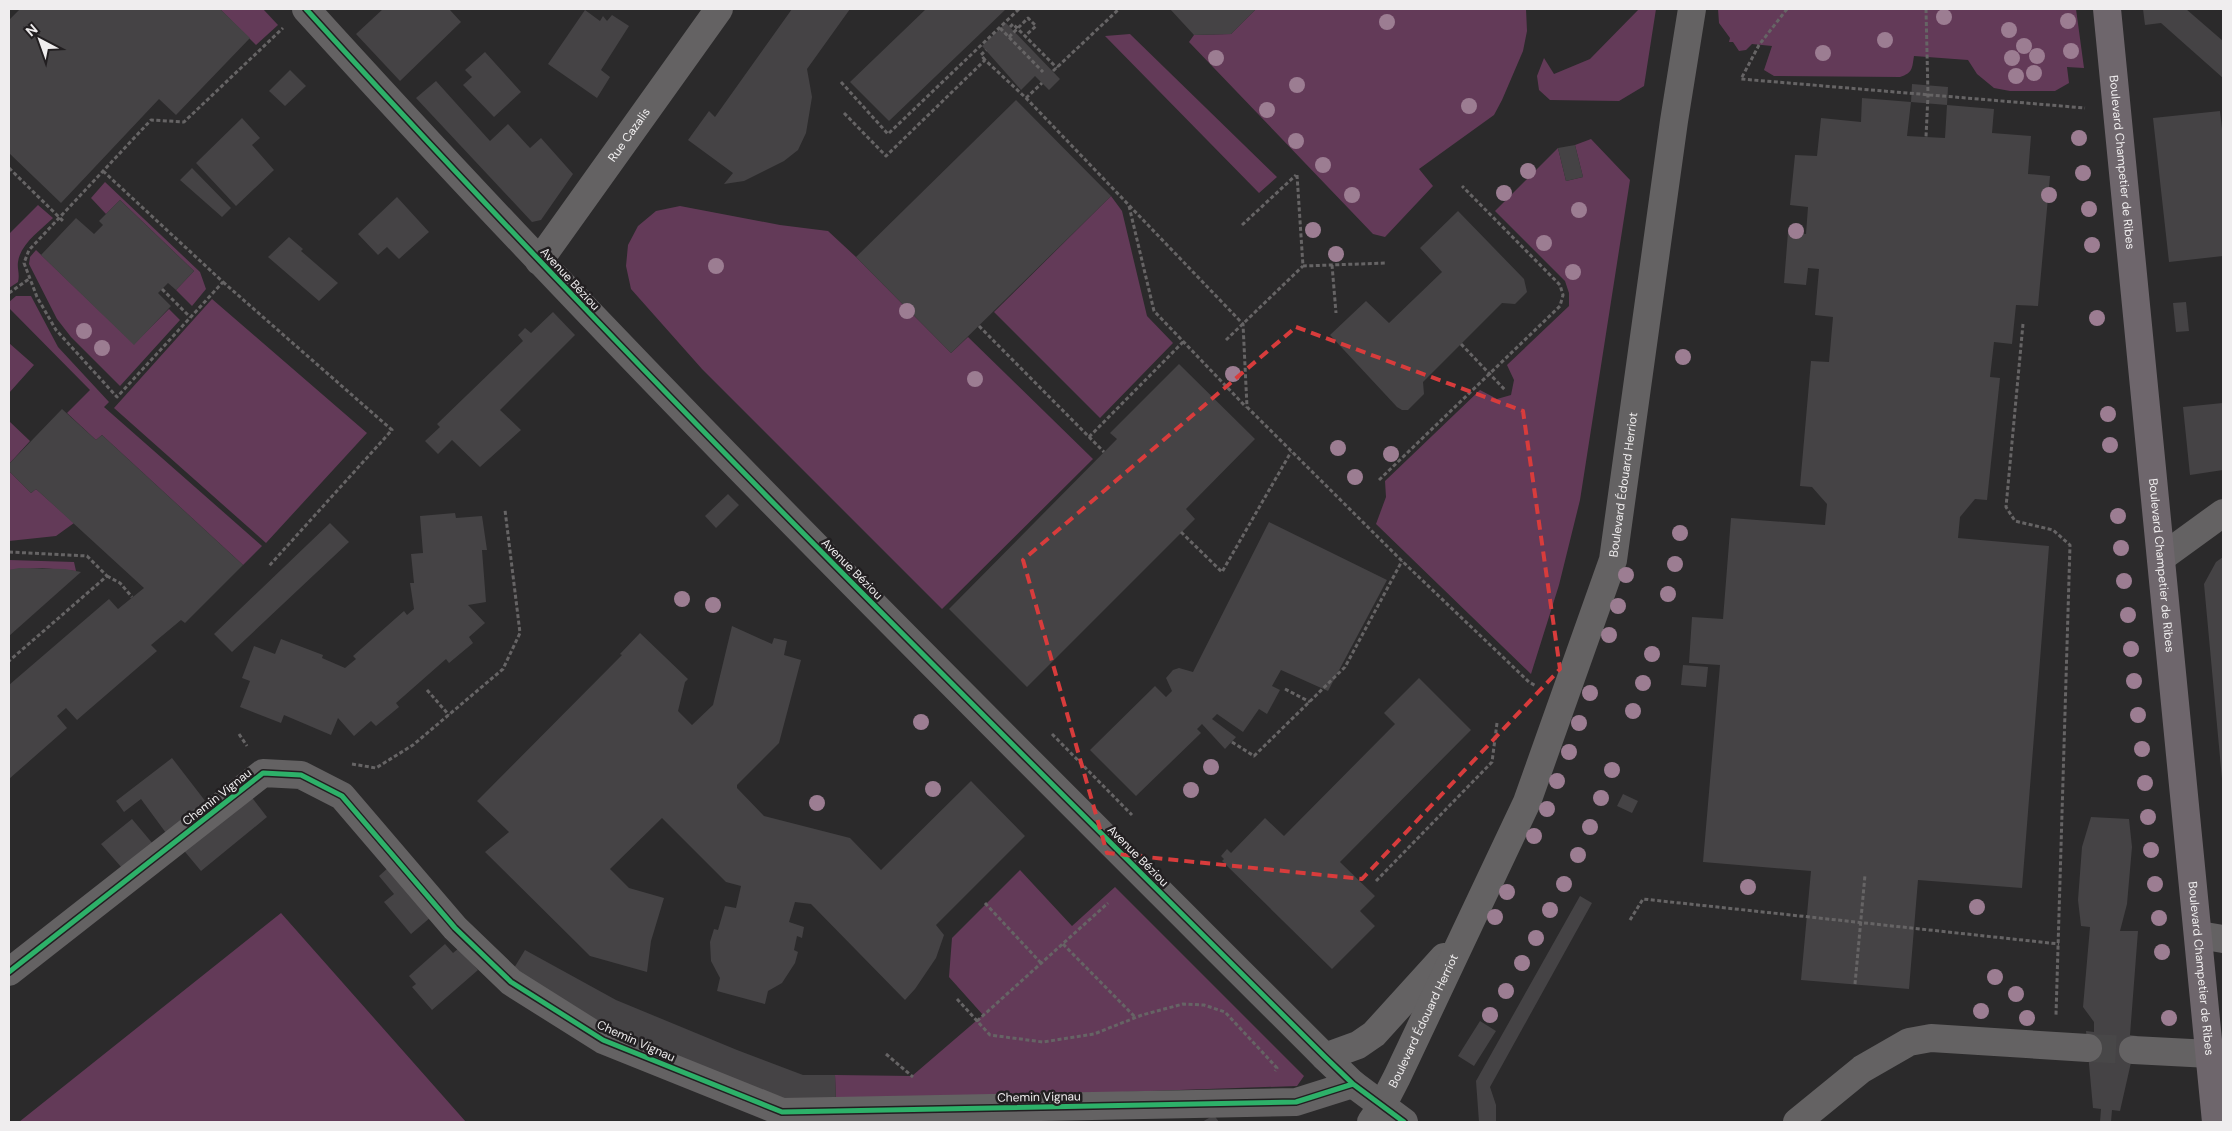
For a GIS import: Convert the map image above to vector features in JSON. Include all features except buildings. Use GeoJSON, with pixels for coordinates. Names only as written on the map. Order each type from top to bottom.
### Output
{"type":"FeatureCollection","features":[{"type":"Feature","properties":{"kind":"main road","name":"Boulevard Champetier de Ribes"},"geometry":{"type":"LineString","coordinates":[[2107,9],[2161,558],[2211,937],[2210,1054],[2216,1122]]}},
{"type":"Feature","properties":{"kind":"street","name":"Rue Cazalis"},"geometry":{"type":"LineString","coordinates":[[539,261],[719,9]]}},
{"type":"Feature","properties":{"kind":"street","name":"Boulevard Édouard Herriot"},"geometry":{"type":"LineString","coordinates":[[1377,1114],[1527,802],[1613,560],[1674,121],[1692,9]]}},
{"type":"Feature","properties":{"kind":"street","name":"Avenue Béziou"},"geometry":{"type":"LineString","coordinates":[[296,17],[539,261],[673,401],[1353,1084],[1377,1114],[1404,1122]]}},
{"type":"Feature","properties":{"kind":"street"},"geometry":{"type":"LineString","coordinates":[[2161,558],[2223,513]]}},
{"type":"Feature","properties":{"kind":"street","name":"Chemin Vignau"},"geometry":{"type":"LineString","coordinates":[[9,972],[263,773],[301,775],[342,796],[454,928],[511,982],[603,1040],[782,1112],[1296,1102],[1353,1084]]}},
{"type":"Feature","properties":{"kind":"street","name":"Boulevard Édouard Herriot"},"geometry":{"type":"LineString","coordinates":[[1325,1058],[1358,1045],[1374,1034],[1464,936]]}},
{"type":"Feature","properties":{"kind":"street"},"geometry":{"type":"LineString","coordinates":[[1797,1122],[1862,1069],[1909,1042],[1931,1038],[2088,1048]]}},
{"type":"Feature","properties":{"kind":"street"},"geometry":{"type":"LineString","coordinates":[[2133,1050],[2210,1054]]}},
{"type":"Feature","properties":{"kind":"path"},"geometry":{"type":"LineString","coordinates":[[841,82],[888,134],[1020,9]]}},
{"type":"Feature","properties":{"kind":"path"},"geometry":{"type":"LineString","coordinates":[[1053,71],[1119,9]]}},
{"type":"Feature","properties":{"kind":"path"},"geometry":{"type":"LineString","coordinates":[[1787,9],[1759,45],[1741,78],[2117,110]]}},
{"type":"Feature","properties":{"kind":"path"},"geometry":{"type":"LineString","coordinates":[[1926,9],[1928,95],[1926,137]]}},
{"type":"Feature","properties":{"kind":"path"},"geometry":{"type":"LineString","coordinates":[[223,282],[117,397],[56,330],[29,279],[24,263],[29,250],[151,120],[184,122],[296,17]]}},
{"type":"Feature","properties":{"kind":"path"},"geometry":{"type":"LineString","coordinates":[[1010,36],[1028,18],[1036,26],[1026,36]]}},
{"type":"Feature","properties":{"kind":"path"},"geometry":{"type":"LineString","coordinates":[[1010,27],[1013,24],[1057,68]]}},
{"type":"Feature","properties":{"kind":"path"},"geometry":{"type":"LineString","coordinates":[[1000,28],[1010,36],[1043,72]]}},
{"type":"Feature","properties":{"kind":"path"},"geometry":{"type":"LineString","coordinates":[[986,50],[981,55],[1026,98],[1243,324],[1247,408]]}},
{"type":"Feature","properties":{"kind":"path"},"geometry":{"type":"LineString","coordinates":[[844,113],[886,156],[986,60]]}},
{"type":"Feature","properties":{"kind":"path"},"geometry":{"type":"LineString","coordinates":[[1026,98],[1042,83]]}},
{"type":"Feature","properties":{"kind":"path"},"geometry":{"type":"LineString","coordinates":[[9,168],[63,221]]}},
{"type":"Feature","properties":{"kind":"path"},"geometry":{"type":"LineString","coordinates":[[103,171],[223,282],[392,430],[269,566]]}},
{"type":"Feature","properties":{"kind":"path"},"geometry":{"type":"LineString","coordinates":[[1242,225],[1296,175],[1302,266]]}},
{"type":"Feature","properties":{"kind":"path"},"geometry":{"type":"LineString","coordinates":[[1379,480],[1560,306],[1563,295],[1560,285],[1462,186]]}},
{"type":"Feature","properties":{"kind":"path"},"geometry":{"type":"LineString","coordinates":[[1129,206],[1154,312],[1291,452],[1529,682],[1563,700]]}},
{"type":"Feature","properties":{"kind":"path"},"geometry":{"type":"LineString","coordinates":[[1226,340],[1302,266],[1386,263]]}},
{"type":"Feature","properties":{"kind":"path"},"geometry":{"type":"LineString","coordinates":[[1332,265],[1336,313]]}},
{"type":"Feature","properties":{"kind":"path"},"geometry":{"type":"LineString","coordinates":[[9,293],[29,279]]}},
{"type":"Feature","properties":{"kind":"path"},"geometry":{"type":"LineString","coordinates":[[162,289],[190,317]]}},
{"type":"Feature","properties":{"kind":"path"},"geometry":{"type":"LineString","coordinates":[[2023,324],[2006,507],[2015,521],[2053,530],[2070,545],[2055,1046]]}},
{"type":"Feature","properties":{"kind":"path"},"geometry":{"type":"LineString","coordinates":[[979,326],[1104,452]]}},
{"type":"Feature","properties":{"kind":"path"},"geometry":{"type":"LineString","coordinates":[[1089,437],[1184,342]]}},
{"type":"Feature","properties":{"kind":"path"},"geometry":{"type":"LineString","coordinates":[[1461,344],[1506,391]]}},
{"type":"Feature","properties":{"kind":"path"},"geometry":{"type":"LineString","coordinates":[[1181,532],[1222,572],[1291,452]]}},
{"type":"Feature","properties":{"kind":"path"},"geometry":{"type":"LineString","coordinates":[[348,763],[376,768],[414,745],[503,669],[520,633],[505,510]]}},
{"type":"Feature","properties":{"kind":"path"},"geometry":{"type":"LineString","coordinates":[[9,552],[87,556],[107,576],[120,583],[132,598]]}},
{"type":"Feature","properties":{"kind":"path"},"geometry":{"type":"LineString","coordinates":[[1232,742],[1254,756],[1345,667],[1402,561]]}},
{"type":"Feature","properties":{"kind":"path"},"geometry":{"type":"LineString","coordinates":[[9,661],[107,576]]}},
{"type":"Feature","properties":{"kind":"path"},"geometry":{"type":"LineString","coordinates":[[1285,689],[1310,702]]}},
{"type":"Feature","properties":{"kind":"path"},"geometry":{"type":"LineString","coordinates":[[427,690],[449,715]]}},
{"type":"Feature","properties":{"kind":"path"},"geometry":{"type":"LineString","coordinates":[[1376,881],[1492,762],[1497,723]]}},
{"type":"Feature","properties":{"kind":"path"},"geometry":{"type":"LineString","coordinates":[[239,734],[248,748]]}},
{"type":"Feature","properties":{"kind":"path"},"geometry":{"type":"LineString","coordinates":[[1052,734],[1132,815]]}},
{"type":"Feature","properties":{"kind":"path"},"geometry":{"type":"LineString","coordinates":[[1855,984],[1865,875]]}},
{"type":"Feature","properties":{"kind":"path"},"geometry":{"type":"LineString","coordinates":[[1630,920],[1643,899],[2059,944]]}},
{"type":"Feature","properties":{"kind":"path"},"geometry":{"type":"LineString","coordinates":[[985,903],[1041,963]]}},
{"type":"Feature","properties":{"kind":"path"},"geometry":{"type":"LineString","coordinates":[[977,1021],[1108,903]]}},
{"type":"Feature","properties":{"kind":"path"},"geometry":{"type":"LineString","coordinates":[[1063,944],[1135,1018]]}},
{"type":"Feature","properties":{"kind":"path"},"geometry":{"type":"LineString","coordinates":[[956,999],[990,1036],[1044,1042],[1094,1034],[1135,1018],[1183,1004],[1204,1004],[1225,1012],[1277,1068],[1273,1078]]}},
{"type":"Feature","properties":{"kind":"path"},"geometry":{"type":"LineString","coordinates":[[886,1054],[917,1080]]}},
{"type":"Feature","properties":{"kind":"highlighted area"},"geometry":{"type":"Polygon","coordinates":[[[1296,327],[1523,411],[1560,669],[1362,879],[1107,853],[1023,560],[1296,327]]]}},
{"type":"Feature","properties":{"kind":"shaded area"},"geometry":{"type":"Polygon","coordinates":[[[220,9],[263,9],[278,25],[256,45],[220,9]]]}},
{"type":"Feature","properties":{"kind":"shaded area"},"geometry":{"type":"Polygon","coordinates":[[[1256,9],[1526,9],[1527,31],[1523,51],[1494,115],[1419,169],[1433,186],[1385,237],[1373,234],[1189,42],[1194,35],[1231,34],[1256,9]]]}},
{"type":"Feature","properties":{"kind":"shaded area"},"geometry":{"type":"Polygon","coordinates":[[[1639,9],[1656,9],[1644,86],[1619,101],[1550,100],[1539,90],[1537,76],[1544,58],[1554,74],[1590,59],[1639,9]]]}},
{"type":"Feature","properties":{"kind":"shaded area"},"geometry":{"type":"Polygon","coordinates":[[[1718,9],[2076,9],[2084,68],[2067,67],[2069,83],[2055,91],[2010,91],[1994,88],[1977,74],[1968,60],[1914,56],[1911,70],[1900,77],[1774,76],[1764,70],[1772,46],[1752,44],[1746,50],[1739,51],[1733,42],[1729,42],[1730,38],[1719,23],[1718,9]]]}},
{"type":"Feature","properties":{"kind":"shaded area"},"geometry":{"type":"Polygon","coordinates":[[[1130,34],[1277,177],[1259,193],[1105,36],[1130,34]]]}},
{"type":"Feature","properties":{"kind":"shaded area"},"geometry":{"type":"Polygon","coordinates":[[[1591,139],[1630,180],[1580,500],[1559,585],[1531,674],[1376,524],[1386,497],[1385,481],[1480,390],[1497,399],[1511,395],[1514,380],[1507,365],[1569,306],[1569,293],[1565,281],[1495,211],[1558,148],[1566,181],[1583,177],[1575,145],[1591,139]]]}},
{"type":"Feature","properties":{"kind":"shaded area"},"geometry":{"type":"Polygon","coordinates":[[[105,182],[200,272],[206,289],[192,306],[176,290],[194,271],[120,200],[106,214],[91,198],[105,182]]]}},
{"type":"Feature","properties":{"kind":"shaded area"},"geometry":{"type":"Polygon","coordinates":[[[1111,196],[1122,211],[1147,316],[1173,343],[1100,418],[994,312],[1111,196]]]}},
{"type":"Feature","properties":{"kind":"shaded area"},"geometry":{"type":"Polygon","coordinates":[[[38,205],[53,218],[23,249],[18,262],[18,282],[9,288],[9,234],[38,205]]]}},
{"type":"Feature","properties":{"kind":"shaded area"},"geometry":{"type":"Polygon","coordinates":[[[680,206],[780,225],[828,231],[951,353],[968,337],[1093,459],[942,609],[702,369],[631,289],[626,266],[628,245],[638,226],[656,211],[680,206]]]}},
{"type":"Feature","properties":{"kind":"shaded area"},"geometry":{"type":"Polygon","coordinates":[[[36,250],[134,344],[169,309],[180,320],[120,386],[71,337],[57,319],[29,264],[30,257],[36,250]]]}},
{"type":"Feature","properties":{"kind":"shaded area"},"geometry":{"type":"Polygon","coordinates":[[[16,296],[31,296],[58,347],[109,402],[104,407],[262,546],[243,565],[102,435],[96,440],[67,413],[90,390],[9,308],[9,302],[16,296]]]}},
{"type":"Feature","properties":{"kind":"shaded area"},"geometry":{"type":"Polygon","coordinates":[[[212,299],[367,433],[266,543],[114,408],[212,299]]]}},
{"type":"Feature","properties":{"kind":"shaded area"},"geometry":{"type":"Polygon","coordinates":[[[9,343],[34,365],[9,393],[9,343]]]}},
{"type":"Feature","properties":{"kind":"shaded area"},"geometry":{"type":"Polygon","coordinates":[[[9,421],[30,441],[9,464],[9,421]]]}},
{"type":"Feature","properties":{"kind":"shaded area"},"geometry":{"type":"Polygon","coordinates":[[[9,471],[31,493],[36,489],[74,523],[56,536],[9,541],[9,471]]]}},
{"type":"Feature","properties":{"kind":"shaded area"},"geometry":{"type":"Polygon","coordinates":[[[9,560],[74,562],[76,571],[42,568],[9,570],[9,560]]]}},
{"type":"Feature","properties":{"kind":"shaded area"},"geometry":{"type":"Polygon","coordinates":[[[1020,870],[1072,926],[1115,887],[1304,1076],[1297,1086],[836,1102],[835,1075],[912,1076],[983,1015],[949,977],[952,938],[1020,870]]]}},
{"type":"Feature","properties":{"kind":"shaded area"},"geometry":{"type":"Polygon","coordinates":[[[281,913],[466,1122],[19,1122],[281,913]]]}},
{"type":"Feature","properties":{"kind":"tunnel"},"geometry":{"type":"LineString","coordinates":[[2088,1048],[2133,1050]]}},
{"type":"Feature","properties":{"kind":"cycle path"},"geometry":{"type":"LineString","coordinates":[[306,9],[555,277],[809,539],[1325,1057],[1353,1084],[1404,1122]]}},
{"type":"Feature","properties":{"kind":"cycle path"},"geometry":{"type":"LineString","coordinates":[[9,972],[263,773],[301,775],[342,796],[455,928],[511,982],[603,1040],[782,1112],[1296,1102],[1353,1084]]}}]}
